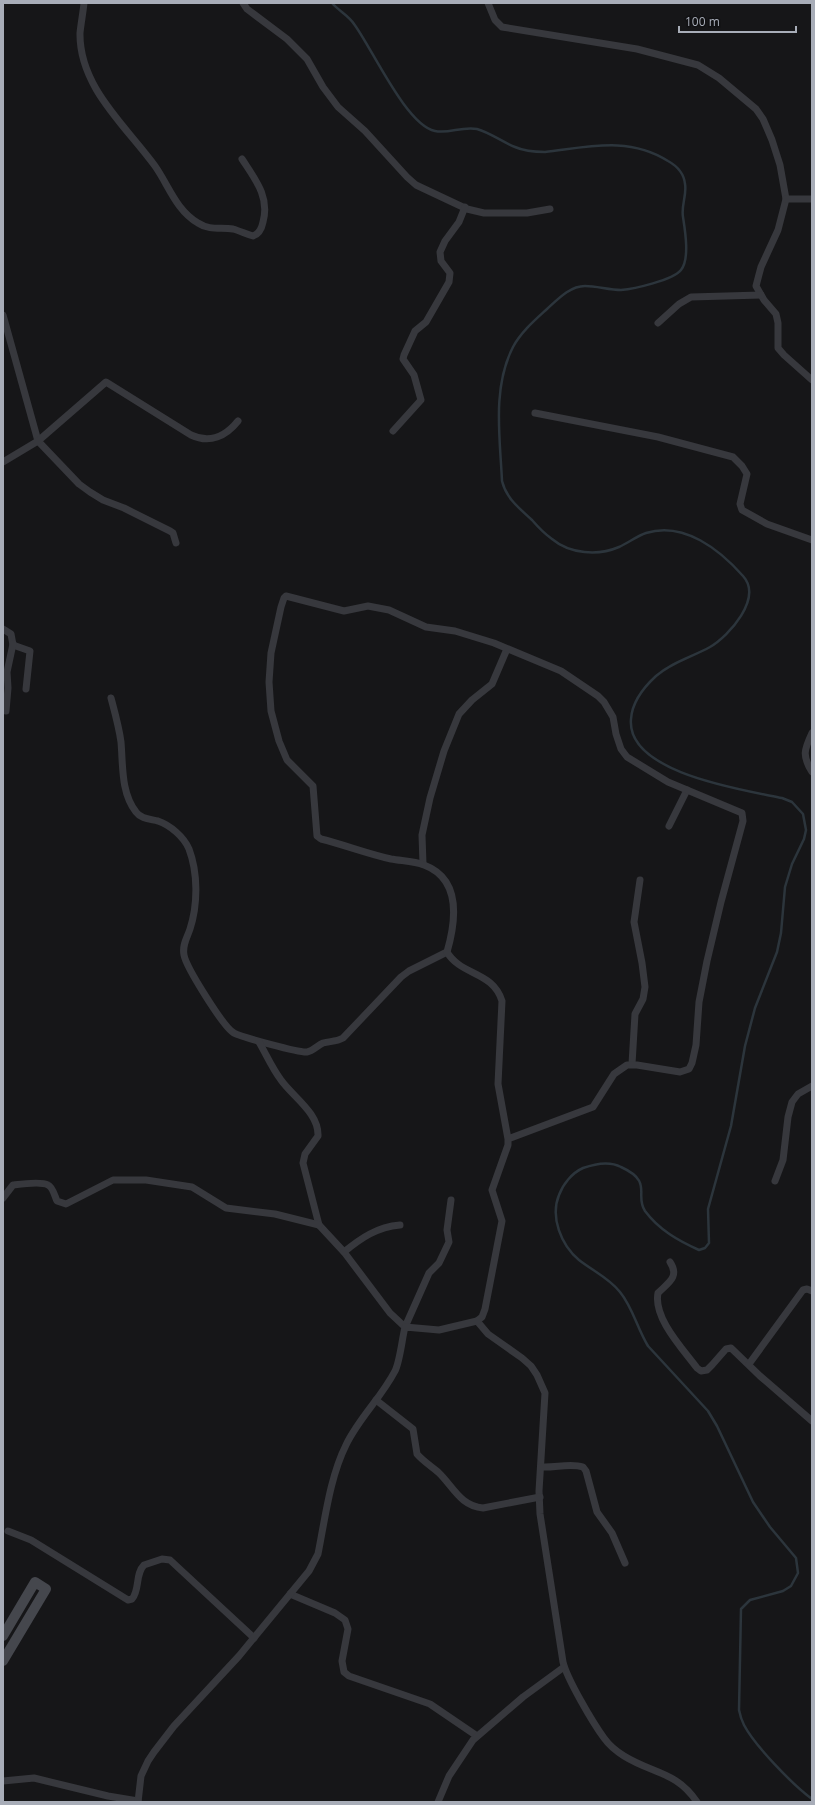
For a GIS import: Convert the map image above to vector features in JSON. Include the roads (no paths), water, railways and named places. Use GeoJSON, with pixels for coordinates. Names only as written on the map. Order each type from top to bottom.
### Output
{"type":"FeatureCollection","features":[{"type":"Feature","properties":{"kind":"main road"},"geometry":{"type":"LineString","coordinates":[[3,1636],[35,1582],[46,1589],[3,1661]]}},
{"type":"Feature","properties":{"kind":"street"},"geometry":{"type":"LineString","coordinates":[[84,3],[81,41],[84,60],[92,80],[110,111],[152,162],[180,208],[187,215],[207,228],[231,229],[253,236],[256,235],[262,228],[266,214],[265,205],[263,195],[242,159]]}},
{"type":"Feature","properties":{"kind":"street"},"geometry":{"type":"LineString","coordinates":[[243,3],[244,7],[287,39],[307,59],[323,87],[338,107],[365,131],[411,181],[465,207],[484,213],[506,214],[536,212],[550,209]]}},
{"type":"Feature","properties":{"kind":"street"},"geometry":{"type":"LineString","coordinates":[[488,3],[496,20],[502,27],[637,49],[703,67],[742,96],[759,114],[772,140],[780,165],[786,199],[778,230],[765,258],[756,286],[776,314],[778,323],[778,348],[812,380]]}},
{"type":"Feature","properties":{"kind":"street"},"geometry":{"type":"LineString","coordinates":[[786,199],[812,199]]}},
{"type":"Feature","properties":{"kind":"street"},"geometry":{"type":"LineString","coordinates":[[393,431],[421,400],[414,375],[403,359],[413,336],[426,322],[449,282],[450,273],[441,261],[440,252],[445,241],[459,222],[465,207]]}},
{"type":"Feature","properties":{"kind":"street"},"geometry":{"type":"LineString","coordinates":[[658,323],[679,304],[691,297],[761,295]]}},
{"type":"Feature","properties":{"kind":"street"},"geometry":{"type":"LineString","coordinates":[[3,315],[38,441],[79,484],[103,500],[143,517],[170,531],[173,533],[176,543]]}},
{"type":"Feature","properties":{"kind":"street"},"geometry":{"type":"LineString","coordinates":[[3,462],[38,441],[106,382],[191,435],[200,439],[213,438],[224,434],[238,421]]}},
{"type":"Feature","properties":{"kind":"street"},"geometry":{"type":"LineString","coordinates":[[535,413],[658,437],[732,458],[739,463],[747,474],[740,504],[742,510],[767,524],[812,540]]}},
{"type":"Feature","properties":{"kind":"street"},"geometry":{"type":"LineString","coordinates":[[258,1042],[282,1082],[312,1114],[317,1126],[318,1136],[305,1154],[303,1163],[319,1224],[344,1252],[390,1313],[405,1327],[439,1330],[477,1321],[482,1317],[485,1309],[502,1225],[492,1190],[505,1154],[508,1139],[498,1084],[501,996],[489,981],[454,962],[447,952],[454,918],[453,897],[444,878],[424,864],[392,859],[356,850],[321,839],[317,836],[313,786],[287,760],[271,711],[269,688],[270,653],[284,598],[290,596],[344,611],[368,606],[389,610],[426,627],[455,631],[482,638],[561,671],[598,696],[613,717],[618,742],[627,757],[657,776],[742,812],[743,821],[721,902],[703,982],[696,1045],[692,1063],[689,1068],[682,1072],[632,1064],[620,1068],[614,1074],[594,1108],[508,1139]]}},
{"type":"Feature","properties":{"kind":"street"},"geometry":{"type":"LineString","coordinates":[[3,629],[12,634],[13,644],[6,672],[8,688],[6,711]]}},
{"type":"Feature","properties":{"kind":"street"},"geometry":{"type":"LineString","coordinates":[[13,644],[30,652],[26,689]]}},
{"type":"Feature","properties":{"kind":"street"},"geometry":{"type":"LineString","coordinates":[[424,864],[422,844],[425,821],[444,751],[459,714],[472,700],[492,684],[507,648]]}},
{"type":"Feature","properties":{"kind":"street"},"geometry":{"type":"LineString","coordinates":[[111,698],[119,729],[124,778],[135,812],[141,817],[160,822],[182,838],[188,848],[195,869],[194,907],[190,929],[183,946],[184,958],[201,990],[230,1030],[258,1042],[306,1052],[323,1043],[338,1041],[343,1038],[400,977],[447,952]]}},
{"type":"Feature","properties":{"kind":"street"},"geometry":{"type":"LineString","coordinates":[[812,733],[804,753],[812,772]]}},
{"type":"Feature","properties":{"kind":"street"},"geometry":{"type":"LineString","coordinates":[[669,826],[687,790]]}},
{"type":"Feature","properties":{"kind":"street"},"geometry":{"type":"LineString","coordinates":[[632,1064],[635,1014],[643,999],[645,987],[634,922],[640,880]]}},
{"type":"Feature","properties":{"kind":"street"},"geometry":{"type":"LineString","coordinates":[[775,1181],[783,1160],[788,1117],[792,1102],[796,1096],[812,1086]]}},
{"type":"Feature","properties":{"kind":"street"},"geometry":{"type":"LineString","coordinates":[[3,1198],[13,1186],[32,1183],[47,1184],[50,1186],[57,1201],[66,1204],[113,1180],[146,1180],[192,1187],[226,1208],[274,1214],[319,1224]]}},
{"type":"Feature","properties":{"kind":"street"},"geometry":{"type":"LineString","coordinates":[[3,1781],[34,1778],[138,1802],[141,1776],[148,1761],[174,1726],[254,1638],[309,1571],[318,1554],[330,1496],[342,1453],[355,1429],[396,1370],[405,1327],[429,1273],[438,1263],[449,1242],[447,1230],[452,1200]]}},
{"type":"Feature","properties":{"kind":"street"},"geometry":{"type":"LineString","coordinates":[[344,1252],[369,1234],[389,1226],[400,1225]]}},
{"type":"Feature","properties":{"kind":"street"},"geometry":{"type":"LineString","coordinates":[[670,1262],[674,1276],[658,1294],[659,1310],[665,1324],[697,1368],[702,1371],[707,1370],[726,1350],[731,1348],[760,1376],[812,1421]]}},
{"type":"Feature","properties":{"kind":"street"},"geometry":{"type":"LineString","coordinates":[[749,1364],[803,1290],[812,1290]]}},
{"type":"Feature","properties":{"kind":"street"},"geometry":{"type":"LineString","coordinates":[[477,1321],[488,1334],[531,1366],[542,1385],[545,1397],[540,1514],[564,1667],[590,1716],[604,1738],[613,1748],[635,1762],[680,1782],[689,1790],[698,1802]]}},
{"type":"Feature","properties":{"kind":"street"},"geometry":{"type":"LineString","coordinates":[[376,1400],[413,1429],[417,1454],[438,1472],[456,1494],[465,1502],[476,1507],[488,1508],[540,1497]]}},
{"type":"Feature","properties":{"kind":"street"},"geometry":{"type":"LineString","coordinates":[[541,1467],[583,1467],[586,1472],[597,1512],[612,1533],[625,1563]]}},
{"type":"Feature","properties":{"kind":"street"},"geometry":{"type":"LineString","coordinates":[[8,1530],[42,1546],[128,1600],[132,1599],[135,1594],[140,1571],[144,1565],[162,1559],[170,1560],[254,1638]]}},
{"type":"Feature","properties":{"kind":"street"},"geometry":{"type":"LineString","coordinates":[[290,1594],[335,1613],[345,1620],[348,1629],[342,1668],[349,1676],[430,1704],[477,1736]]}},
{"type":"Feature","properties":{"kind":"street"},"geometry":{"type":"LineString","coordinates":[[438,1802],[449,1776],[465,1751],[477,1736],[523,1697],[564,1667]]}},
{"type":"Feature","properties":{"kind":"waterway"},"geometry":{"type":"LineString","coordinates":[[332,3],[352,21],[401,101],[424,126],[440,132],[466,128],[477,129],[515,147],[533,151],[545,152],[608,145],[638,148],[653,153],[671,163],[680,171],[684,180],[685,192],[683,213],[686,252],[684,265],[677,274],[644,286],[621,290],[585,286],[574,288],[560,297],[538,317],[524,331],[516,342],[506,363],[500,396],[499,430],[502,481],[510,498],[518,507],[547,535],[567,548],[584,552],[602,552],[619,547],[646,533],[660,530],[674,531],[687,534],[700,540],[734,566],[743,576],[748,585],[749,595],[741,616],[734,626],[718,642],[662,671],[647,685],[636,701],[632,713],[631,719],[634,738],[647,753],[667,766],[690,776],[716,784],[782,798],[792,802],[803,814],[806,830],[804,839],[792,864],[785,887],[781,933],[777,952],[755,1008],[745,1046],[731,1126],[708,1209],[709,1243],[705,1248],[699,1250],[677,1239],[657,1224],[645,1211],[642,1205],[640,1183],[637,1178],[617,1165],[592,1165],[575,1173],[565,1183],[559,1195],[556,1212],[559,1230],[567,1247],[579,1260],[616,1287],[628,1305],[648,1346],[708,1411],[717,1426],[753,1502],[770,1527],[796,1558],[798,1573],[791,1586],[783,1591],[750,1600],[741,1609],[739,1710],[741,1718],[749,1734],[765,1754],[785,1775],[812,1799]]}}]}
